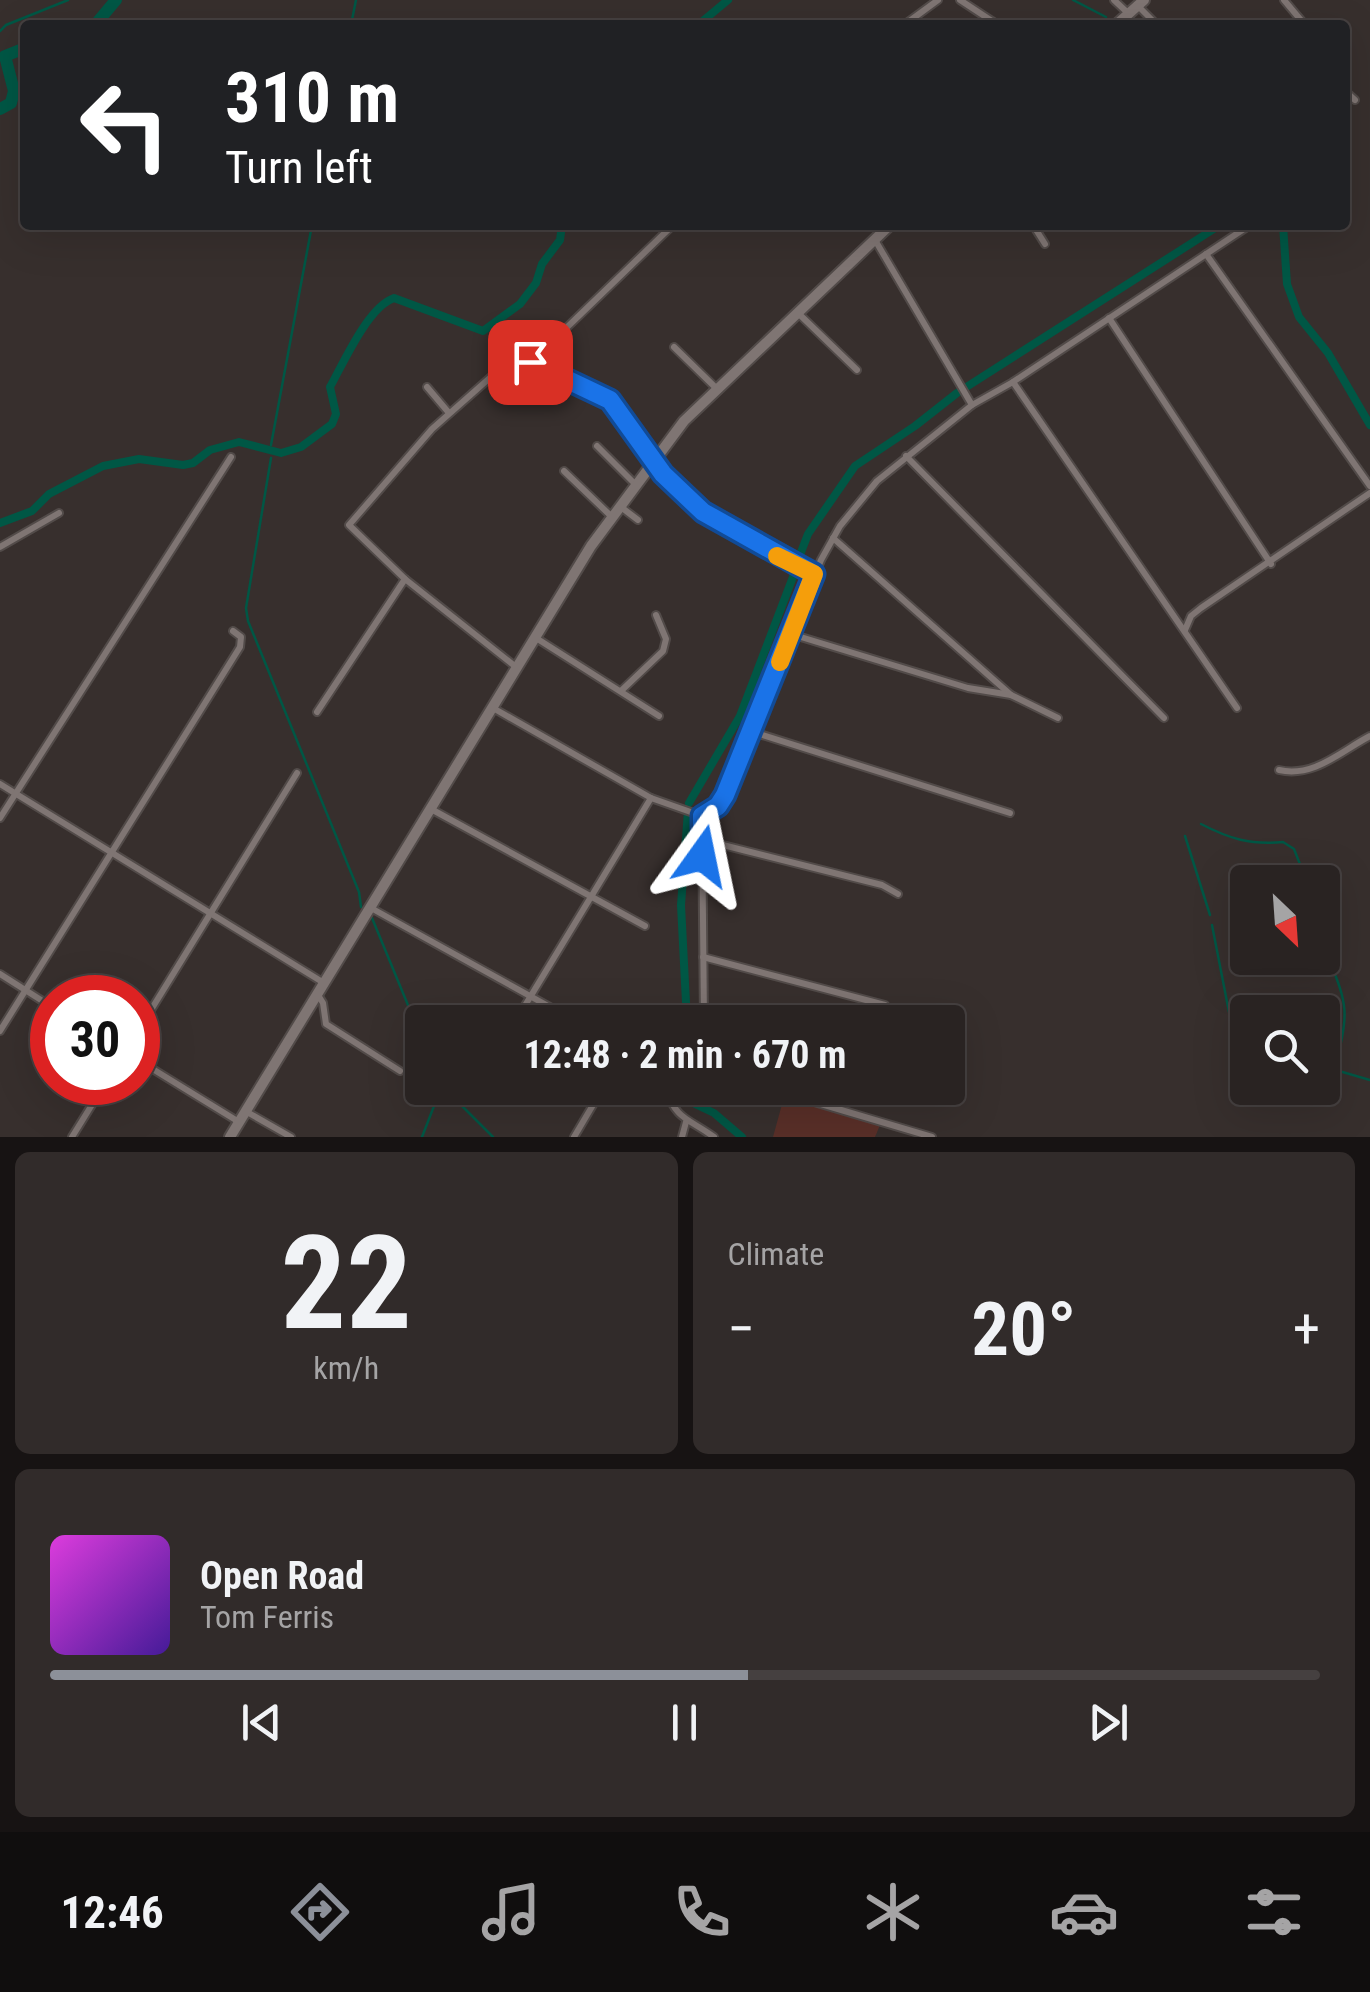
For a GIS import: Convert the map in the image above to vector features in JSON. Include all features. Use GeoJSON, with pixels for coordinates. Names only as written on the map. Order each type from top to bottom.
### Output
{"type":"FeatureCollection","features":[{"type":"Feature","properties":{"kind":"main road"},"geometry":{"type":"LineString","coordinates":[[230,1137],[634,484],[684,421],[885,230]]}},
{"type":"Feature","properties":{"kind":"street"},"geometry":{"type":"LineString","coordinates":[[911,20],[938,0]]}},
{"type":"Feature","properties":{"kind":"street"},"geometry":{"type":"LineString","coordinates":[[960,0],[990,20]]}},
{"type":"Feature","properties":{"kind":"street"},"geometry":{"type":"LineString","coordinates":[[1114,0],[1137,6]]}},
{"type":"Feature","properties":{"kind":"street"},"geometry":{"type":"LineString","coordinates":[[1284,0],[1301,20]]}},
{"type":"Feature","properties":{"kind":"street"},"geometry":{"type":"LineString","coordinates":[[1350,95],[1356,100]]}},
{"type":"Feature","properties":{"kind":"street"},"geometry":{"type":"LineString","coordinates":[[530,362],[668,230]]}},
{"type":"Feature","properties":{"kind":"street"},"geometry":{"type":"LineString","coordinates":[[1036,230],[1046,244]]}},
{"type":"Feature","properties":{"kind":"street"},"geometry":{"type":"LineString","coordinates":[[702,816],[720,804],[753,732],[814,574],[833,538],[866,494],[906,456],[972,405],[1242,230]]}},
{"type":"Feature","properties":{"kind":"street"},"geometry":{"type":"LineString","coordinates":[[875,240],[972,405]]}},
{"type":"Feature","properties":{"kind":"street"},"geometry":{"type":"LineString","coordinates":[[1186,630],[1191,616],[1370,489],[1206,254]]}},
{"type":"Feature","properties":{"kind":"street"},"geometry":{"type":"LineString","coordinates":[[798,313],[856,370]]}},
{"type":"Feature","properties":{"kind":"street"},"geometry":{"type":"LineString","coordinates":[[1109,318],[1270,563]]}},
{"type":"Feature","properties":{"kind":"street"},"geometry":{"type":"LineString","coordinates":[[674,347],[716,389]]}},
{"type":"Feature","properties":{"kind":"street"},"geometry":{"type":"LineString","coordinates":[[517,668],[406,579],[352,530],[350,523],[449,413],[492,376],[514,364],[530,362],[610,400],[671,482],[714,520],[814,574]]}},
{"type":"Feature","properties":{"kind":"street"},"geometry":{"type":"LineString","coordinates":[[1013,382],[1237,708]]}},
{"type":"Feature","properties":{"kind":"street"},"geometry":{"type":"LineString","coordinates":[[427,386],[449,413]]}},
{"type":"Feature","properties":{"kind":"street"},"geometry":{"type":"LineString","coordinates":[[597,446],[634,484]]}},
{"type":"Feature","properties":{"kind":"street"},"geometry":{"type":"LineString","coordinates":[[906,456],[1164,718]]}},
{"type":"Feature","properties":{"kind":"street"},"geometry":{"type":"LineString","coordinates":[[0,818],[231,458]]}},
{"type":"Feature","properties":{"kind":"street"},"geometry":{"type":"LineString","coordinates":[[564,471],[612,518]]}},
{"type":"Feature","properties":{"kind":"street"},"geometry":{"type":"LineString","coordinates":[[620,506],[638,520]]}},
{"type":"Feature","properties":{"kind":"street"},"geometry":{"type":"LineString","coordinates":[[0,547],[60,513]]}},
{"type":"Feature","properties":{"kind":"street"},"geometry":{"type":"LineString","coordinates":[[833,538],[1011,694],[1058,718]]}},
{"type":"Feature","properties":{"kind":"street"},"geometry":{"type":"LineString","coordinates":[[317,712],[406,579]]}},
{"type":"Feature","properties":{"kind":"street"},"geometry":{"type":"LineString","coordinates":[[622,690],[663,651],[666,639],[656,615]]}},
{"type":"Feature","properties":{"kind":"street"},"geometry":{"type":"LineString","coordinates":[[0,1032],[240,647],[242,638],[234,631]]}},
{"type":"Feature","properties":{"kind":"street"},"geometry":{"type":"LineString","coordinates":[[791,634],[968,688],[1011,694]]}},
{"type":"Feature","properties":{"kind":"street"},"geometry":{"type":"LineString","coordinates":[[536,638],[660,716]]}},
{"type":"Feature","properties":{"kind":"street"},"geometry":{"type":"LineString","coordinates":[[1211,668],[1221,662]]}},
{"type":"Feature","properties":{"kind":"street"},"geometry":{"type":"LineString","coordinates":[[493,708],[651,798],[702,816]]}},
{"type":"Feature","properties":{"kind":"street"},"geometry":{"type":"LineString","coordinates":[[753,732],[1010,813]]}},
{"type":"Feature","properties":{"kind":"street"},"geometry":{"type":"LineString","coordinates":[[1279,770],[1296,773],[1318,766],[1370,736]]}},
{"type":"Feature","properties":{"kind":"street"},"geometry":{"type":"LineString","coordinates":[[160,995],[296,773]]}},
{"type":"Feature","properties":{"kind":"street"},"geometry":{"type":"LineString","coordinates":[[0,784],[211,913],[321,988],[326,1024],[400,1071]]}},
{"type":"Feature","properties":{"kind":"street"},"geometry":{"type":"LineString","coordinates":[[525,1005],[651,798]]}},
{"type":"Feature","properties":{"kind":"street"},"geometry":{"type":"LineString","coordinates":[[430,809],[645,926]]}},
{"type":"Feature","properties":{"kind":"street"},"geometry":{"type":"LineString","coordinates":[[702,816],[704,1005]]}},
{"type":"Feature","properties":{"kind":"street"},"geometry":{"type":"LineString","coordinates":[[702,840],[864,880],[898,894]]}},
{"type":"Feature","properties":{"kind":"street"},"geometry":{"type":"LineString","coordinates":[[370,908],[546,1005]]}},
{"type":"Feature","properties":{"kind":"street"},"geometry":{"type":"LineString","coordinates":[[703,957],[884,1004]]}},
{"type":"Feature","properties":{"kind":"street"},"geometry":{"type":"LineString","coordinates":[[0,974],[30,993]]}},
{"type":"Feature","properties":{"kind":"street"},"geometry":{"type":"LineString","coordinates":[[160,1074],[239,1122]]}},
{"type":"Feature","properties":{"kind":"street"},"geometry":{"type":"LineString","coordinates":[[72,1137],[92,1105]]}},
{"type":"Feature","properties":{"kind":"street"},"geometry":{"type":"LineString","coordinates":[[574,1137],[593,1105]]}},
{"type":"Feature","properties":{"kind":"street"},"geometry":{"type":"LineString","coordinates":[[672,1105],[686,1122],[714,1137]]}},
{"type":"Feature","properties":{"kind":"street"},"geometry":{"type":"LineString","coordinates":[[824,1105],[932,1137]]}},
{"type":"Feature","properties":{"kind":"street"},"geometry":{"type":"LineString","coordinates":[[246,1111],[291,1137]]}},
{"type":"Feature","properties":{"kind":"street"},"geometry":{"type":"LineString","coordinates":[[682,1137],[686,1122]]}},
{"type":"Feature","properties":{"kind":"shaded area"},"geometry":{"type":"Polygon","coordinates":[[[782,1105],[811,1105],[880,1125],[875,1137],[773,1137],[782,1105]]]}},
{"type":"Feature","properties":{"kind":"waterway"},"geometry":{"type":"LineString","coordinates":[[0,31],[68,0]]}},
{"type":"Feature","properties":{"kind":"waterway"},"geometry":{"type":"LineString","coordinates":[[99,20],[116,0]]}},
{"type":"Feature","properties":{"kind":"waterway"},"geometry":{"type":"LineString","coordinates":[[352,20],[356,0]]}},
{"type":"Feature","properties":{"kind":"waterway"},"geometry":{"type":"LineString","coordinates":[[704,20],[728,0]]}},
{"type":"Feature","properties":{"kind":"waterway"},"geometry":{"type":"LineString","coordinates":[[1073,0],[1106,17]]}},
{"type":"Feature","properties":{"kind":"waterway"},"geometry":{"type":"LineString","coordinates":[[0,109],[11,103],[14,91],[5,56],[20,50]]}},
{"type":"Feature","properties":{"kind":"waterway"},"geometry":{"type":"LineString","coordinates":[[271,445],[311,230]]}},
{"type":"Feature","properties":{"kind":"waterway"},"geometry":{"type":"LineString","coordinates":[[0,523],[32,511],[49,494],[103,466],[139,459],[183,465],[193,463],[210,450],[239,442],[281,453],[301,447],[332,424],[336,414],[330,387],[357,336],[384,303],[394,298],[483,331],[520,304],[536,283],[542,264],[560,240],[561,230]]}},
{"type":"Feature","properties":{"kind":"waterway"},"geometry":{"type":"LineString","coordinates":[[798,560],[808,534],[855,466],[957,393],[1212,230]]}},
{"type":"Feature","properties":{"kind":"waterway"},"geometry":{"type":"LineString","coordinates":[[1283,230],[1287,284],[1299,317],[1328,353],[1370,425]]}},
{"type":"Feature","properties":{"kind":"waterway"},"geometry":{"type":"LineString","coordinates":[[271,458],[246,608],[248,621],[359,892],[361,907]]}},
{"type":"Feature","properties":{"kind":"waterway"},"geometry":{"type":"LineString","coordinates":[[689,803],[740,716],[796,569]]}},
{"type":"Feature","properties":{"kind":"waterway"},"geometry":{"type":"LineString","coordinates":[[686,1005],[681,905],[688,811]]}},
{"type":"Feature","properties":{"kind":"waterway"},"geometry":{"type":"LineString","coordinates":[[1201,824],[1240,840],[1283,842],[1294,849],[1300,865]]}},
{"type":"Feature","properties":{"kind":"waterway"},"geometry":{"type":"LineString","coordinates":[[1185,836],[1210,915]]}},
{"type":"Feature","properties":{"kind":"waterway"},"geometry":{"type":"LineString","coordinates":[[372,918],[408,1005]]}},
{"type":"Feature","properties":{"kind":"waterway"},"geometry":{"type":"LineString","coordinates":[[1212,925],[1230,1014]]}},
{"type":"Feature","properties":{"kind":"waterway"},"geometry":{"type":"LineString","coordinates":[[1335,975],[1345,1017],[1340,1044]]}},
{"type":"Feature","properties":{"kind":"waterway"},"geometry":{"type":"LineString","coordinates":[[1340,1071],[1370,1080]]}},
{"type":"Feature","properties":{"kind":"waterway"},"geometry":{"type":"LineString","coordinates":[[422,1137],[434,1105]]}},
{"type":"Feature","properties":{"kind":"waterway"},"geometry":{"type":"LineString","coordinates":[[461,1105],[493,1137]]}},
{"type":"Feature","properties":{"kind":"waterway"},"geometry":{"type":"LineString","coordinates":[[697,1105],[714,1113],[742,1137]]}},
{"type":"Feature","properties":{"kind":"slow traffic"},"geometry":{"type":"LineString","coordinates":[[777,556],[814,574],[780,662]]}},
{"type":"Feature","properties":{"kind":"route"},"geometry":{"type":"LineString","coordinates":[[530,362],[610,400],[663,474],[703,512],[814,574],[725,795],[718,806],[702,816],[702,856]]}}]}
